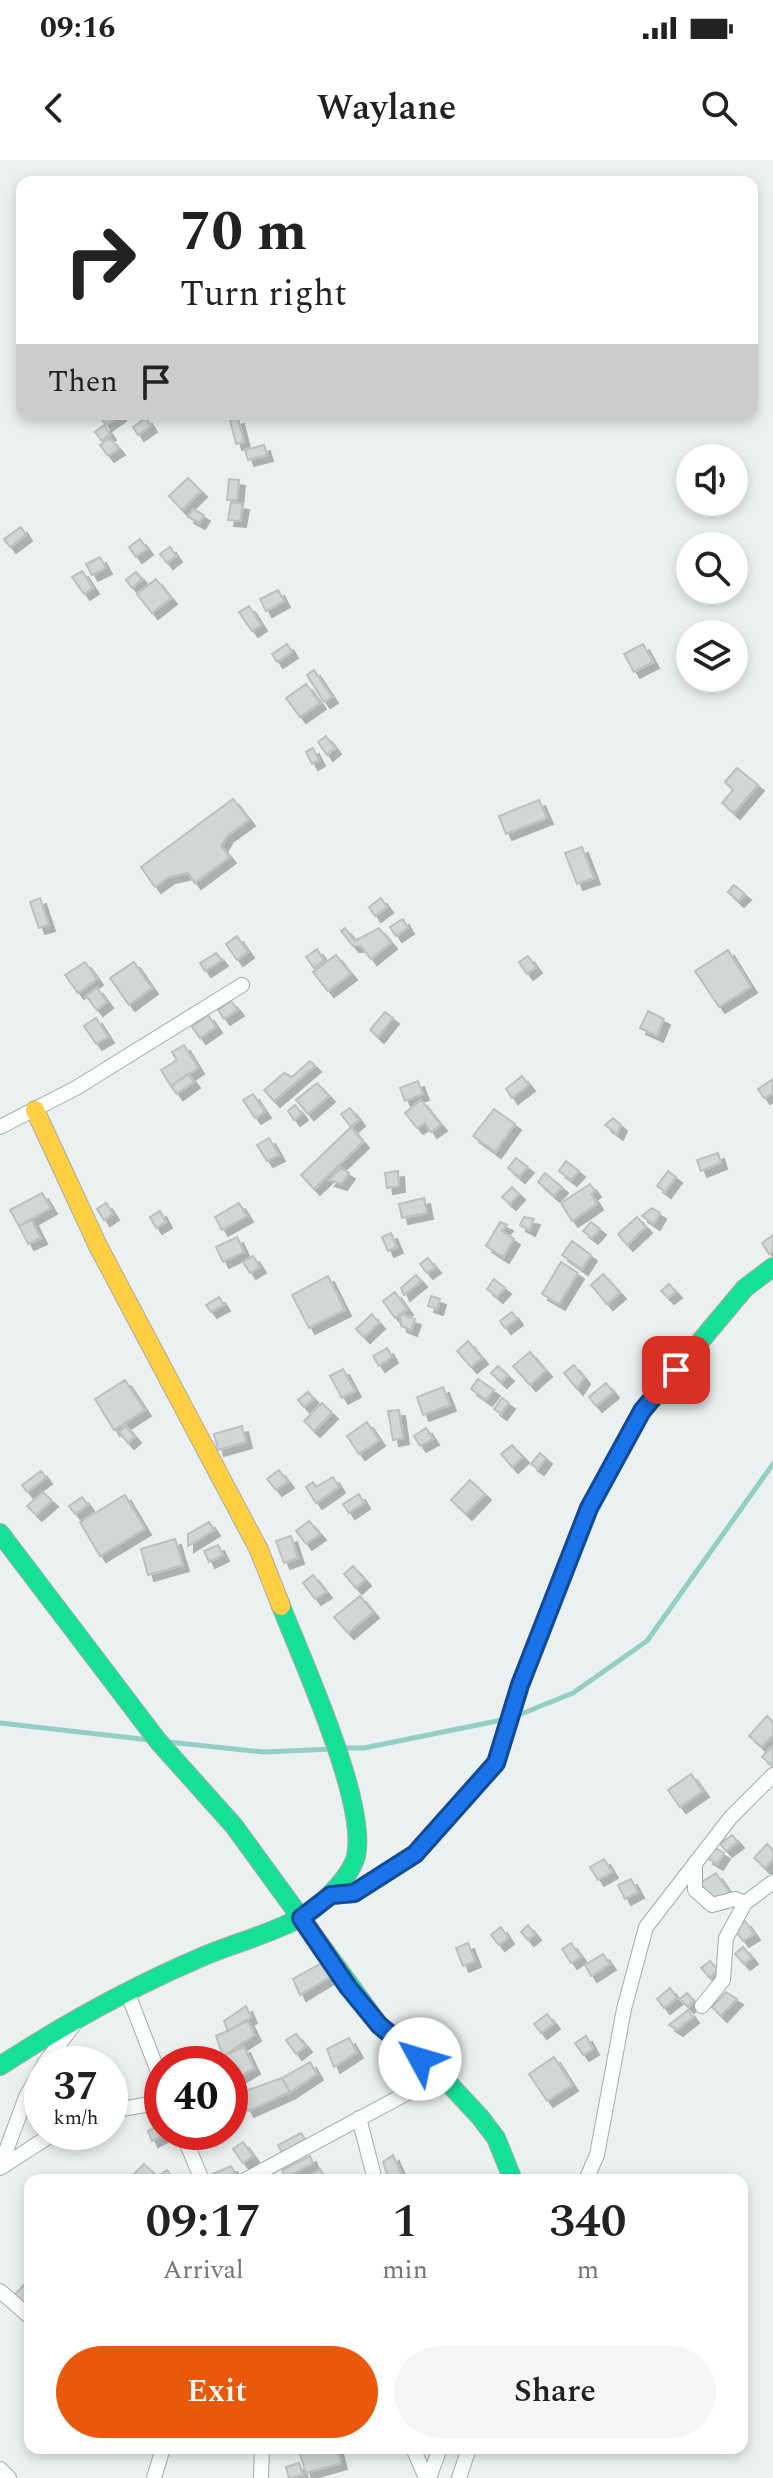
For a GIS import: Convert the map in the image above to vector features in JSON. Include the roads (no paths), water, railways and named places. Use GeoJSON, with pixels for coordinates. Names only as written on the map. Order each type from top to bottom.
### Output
{"type":"FeatureCollection","features":[{"type":"Feature","properties":{"kind":"street"},"geometry":{"type":"LineString","coordinates":[[0,1127],[35,1110],[242,985]]}},
{"type":"Feature","properties":{"kind":"street"},"geometry":{"type":"LineString","coordinates":[[0,2066],[84,2012],[204,1956],[301,1918],[331,1895],[356,1857],[356,1827],[338,1749],[259,1550],[98,1246],[35,1110]]}},
{"type":"Feature","properties":{"kind":"street"},"geometry":{"type":"LineString","coordinates":[[331,1895],[354,1893],[415,1854],[496,1763],[520,1685],[589,1508],[642,1411],[745,1288],[773,1267]]}},
{"type":"Feature","properties":{"kind":"street"},"geometry":{"type":"LineString","coordinates":[[0,1533],[158,1741],[234,1826],[348,1987],[379,2025],[441,2075],[496,2138],[511,2174]]}},
{"type":"Feature","properties":{"kind":"street"},"geometry":{"type":"LineString","coordinates":[[589,2174],[597,2155],[624,2009],[646,1927],[731,1817],[773,1775]]}},
{"type":"Feature","properties":{"kind":"street"},"geometry":{"type":"LineString","coordinates":[[695,1863],[695,1890],[703,1901],[712,1905],[735,1899],[745,1903]]}},
{"type":"Feature","properties":{"kind":"street"},"geometry":{"type":"LineString","coordinates":[[702,2006],[723,1980],[726,1938],[745,1903],[773,1882]]}},
{"type":"Feature","properties":{"kind":"street"},"geometry":{"type":"LineString","coordinates":[[128,1994],[148,2046]]}},
{"type":"Feature","properties":{"kind":"street"},"geometry":{"type":"LineString","coordinates":[[58,2046],[84,2012]]}},
{"type":"Feature","properties":{"kind":"street"},"geometry":{"type":"LineString","coordinates":[[256,2174],[441,2075]]}},
{"type":"Feature","properties":{"kind":"street"},"geometry":{"type":"LineString","coordinates":[[0,2168],[24,2102]]}},
{"type":"Feature","properties":{"kind":"street"},"geometry":{"type":"LineString","coordinates":[[359,2118],[373,2174]]}},
{"type":"Feature","properties":{"kind":"street"},"geometry":{"type":"LineString","coordinates":[[0,2168],[28,2150]]}},
{"type":"Feature","properties":{"kind":"street"},"geometry":{"type":"LineString","coordinates":[[190,2150],[200,2174]]}},
{"type":"Feature","properties":{"kind":"street"},"geometry":{"type":"LineString","coordinates":[[0,2291],[24,2312]]}},
{"type":"Feature","properties":{"kind":"street"},"geometry":{"type":"LineString","coordinates":[[154,2478],[161,2454]]}},
{"type":"Feature","properties":{"kind":"street"},"geometry":{"type":"LineString","coordinates":[[261,2478],[262,2454]]}},
{"type":"Feature","properties":{"kind":"street"},"geometry":{"type":"LineString","coordinates":[[416,2454],[428,2478]]}},
{"type":"Feature","properties":{"kind":"street"},"geometry":{"type":"LineString","coordinates":[[428,2478],[438,2454]]}},
{"type":"Feature","properties":{"kind":"street"},"geometry":{"type":"LineString","coordinates":[[459,2478],[467,2454]]}},
{"type":"Feature","properties":{"kind":"street"},"geometry":{"type":"LineString","coordinates":[[0,2469],[9,2478]]}},
{"type":"Feature","properties":{"kind":"waterway"},"geometry":{"type":"LineString","coordinates":[[516,1716],[573,1693],[647,1641],[773,1464]]}},
{"type":"Feature","properties":{"kind":"waterway"},"geometry":{"type":"LineString","coordinates":[[343,1748],[364,1748],[502,1720]]}},
{"type":"Feature","properties":{"kind":"waterway"},"geometry":{"type":"LineString","coordinates":[[0,1723],[150,1740]]}},
{"type":"Feature","properties":{"kind":"waterway"},"geometry":{"type":"LineString","coordinates":[[168,1742],[264,1752],[333,1749]]}}]}
